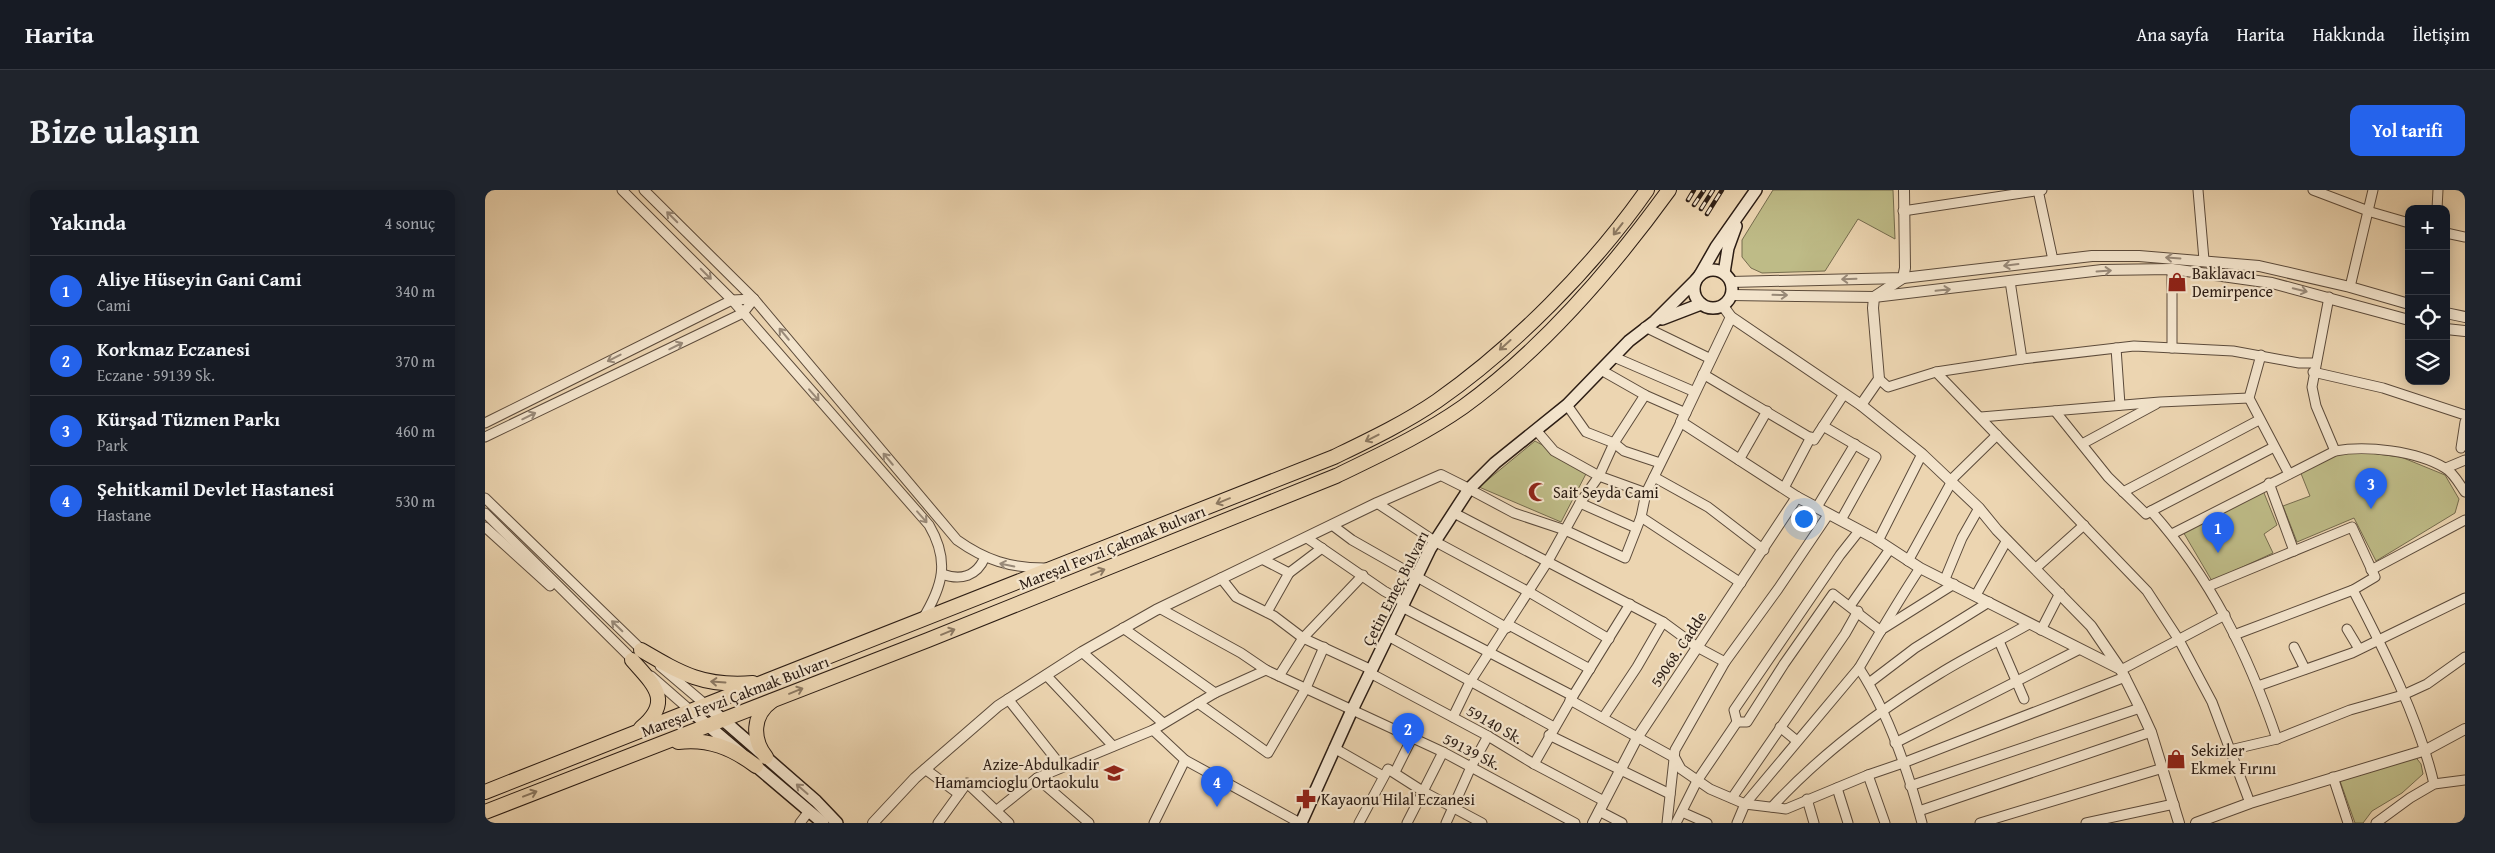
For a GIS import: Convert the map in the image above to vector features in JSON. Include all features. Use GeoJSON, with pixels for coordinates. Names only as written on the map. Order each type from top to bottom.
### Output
{"type":"FeatureCollection","features":[{"type":"Feature","properties":{"kind":"main road","name":"Mareşal Fevzi Çakmak Bulvarı"},"geometry":{"type":"LineString","coordinates":[[485,792],[1334,457],[1387,430],[1437,401],[1487,362],[1549,305],[1597,256],[1647,190]]}},
{"type":"Feature","properties":{"kind":"main road","name":"Mareşal Fevzi Çakmak Bulvarı"},"geometry":{"type":"LineString","coordinates":[[485,812],[1336,476],[1396,447],[1462,407],[1517,364],[1593,287],[1669,190]]}},
{"type":"Feature","properties":{"kind":"main road","name":"Çetin Emeç Bulvarı"},"geometry":{"type":"LineString","coordinates":[[1301,823],[1334,748],[1417,576],[1469,489],[1495,463],[1567,405],[1614,357],[1698,278],[1715,246],[1740,215],[1756,190]]}},
{"type":"Feature","properties":{"kind":"main road","name":"Çetin Emeç Bulvarı"},"geometry":{"type":"LineString","coordinates":[[1724,273],[1728,248],[1740,215]]}},
{"type":"Feature","properties":{"kind":"main road"},"geometry":{"type":"LineString","coordinates":[[1711,270],[1724,273],[1731,282],[1732,295],[1723,306],[1712,308],[1701,304],[1694,293],[1698,278],[1711,270]]}},
{"type":"Feature","properties":{"kind":"main road","name":"Çetin Emeç Bulvarı"},"geometry":{"type":"LineString","coordinates":[[1650,324],[1701,304]]}},
{"type":"Feature","properties":{"kind":"main road"},"geometry":{"type":"LineString","coordinates":[[637,655],[691,678],[722,683],[766,681]]}},
{"type":"Feature","properties":{"kind":"main road"},"geometry":{"type":"LineString","coordinates":[[635,733],[655,714],[659,700],[657,688],[637,655]]}},
{"type":"Feature","properties":{"kind":"main road"},"geometry":{"type":"LineString","coordinates":[[761,762],[756,725],[761,712],[775,699]]}},
{"type":"Feature","properties":{"kind":"main road"},"geometry":{"type":"LineString","coordinates":[[705,705],[823,823]]}},
{"type":"Feature","properties":{"kind":"main road"},"geometry":{"type":"LineString","coordinates":[[691,711],[761,762],[837,823]]}},
{"type":"Feature","properties":{"kind":"main road"},"geometry":{"type":"LineString","coordinates":[[645,750],[695,740],[728,748],[761,762]]}},
{"type":"Feature","properties":{"kind":"street"},"geometry":{"type":"LineString","coordinates":[[622,190],[732,300],[929,525],[938,541],[942,574],[935,597],[922,620]]}},
{"type":"Feature","properties":{"kind":"street"},"geometry":{"type":"LineString","coordinates":[[644,190],[754,299],[957,540],[985,557],[1005,565],[1025,568],[1055,568]]}},
{"type":"Feature","properties":{"kind":"street"},"geometry":{"type":"LineString","coordinates":[[1874,297],[1903,278],[1905,268],[1904,190]]}},
{"type":"Feature","properties":{"kind":"street"},"geometry":{"type":"LineString","coordinates":[[2038,190],[2053,260]]}},
{"type":"Feature","properties":{"kind":"street"},"geometry":{"type":"LineString","coordinates":[[1903,211],[2043,190]]}},
{"type":"Feature","properties":{"kind":"street"},"geometry":{"type":"LineString","coordinates":[[2199,190],[2204,260]]}},
{"type":"Feature","properties":{"kind":"street"},"geometry":{"type":"LineString","coordinates":[[2313,190],[2367,211],[2405,222]]}},
{"type":"Feature","properties":{"kind":"street"},"geometry":{"type":"LineString","coordinates":[[2350,287],[2373,190]]}},
{"type":"Feature","properties":{"kind":"street"},"geometry":{"type":"LineString","coordinates":[[2437,205],[2438,190]]}},
{"type":"Feature","properties":{"kind":"street"},"geometry":{"type":"LineString","coordinates":[[2450,234],[2465,237]]}},
{"type":"Feature","properties":{"kind":"street"},"geometry":{"type":"LineString","coordinates":[[1731,282],[1903,278],[2092,256],[2139,256],[2259,266],[2350,287],[2405,303]]}},
{"type":"Feature","properties":{"kind":"street"},"geometry":{"type":"LineString","coordinates":[[2172,269],[2172,348]]}},
{"type":"Feature","properties":{"kind":"street"},"geometry":{"type":"LineString","coordinates":[[1732,295],[1874,297],[2102,270],[2172,269],[2272,283],[2405,319]]}},
{"type":"Feature","properties":{"kind":"street"},"geometry":{"type":"LineString","coordinates":[[2010,281],[2022,359]]}},
{"type":"Feature","properties":{"kind":"street"},"geometry":{"type":"LineString","coordinates":[[1861,405],[1879,378],[1873,308],[1874,297]]}},
{"type":"Feature","properties":{"kind":"street"},"geometry":{"type":"LineString","coordinates":[[2329,297],[2312,387],[2316,406],[2335,451]]}},
{"type":"Feature","properties":{"kind":"street"},"geometry":{"type":"LineString","coordinates":[[485,423],[732,300],[754,299]]}},
{"type":"Feature","properties":{"kind":"street"},"geometry":{"type":"LineString","coordinates":[[485,437],[743,313],[754,299]]}},
{"type":"Feature","properties":{"kind":"street"},"geometry":{"type":"LineString","coordinates":[[1723,306],[1731,317],[1861,405],[1922,454],[1979,508],[2007,540],[2091,626],[2123,674],[2151,732],[2179,823]]}},
{"type":"Feature","properties":{"kind":"street"},"geometry":{"type":"LineString","coordinates":[[2450,314],[2465,317]]}},
{"type":"Feature","properties":{"kind":"street"},"geometry":{"type":"LineString","coordinates":[[873,823],[925,769],[1008,700],[1082,652],[1123,628],[1221,578],[1377,503],[1441,475],[1514,513],[1565,530],[1625,558],[1641,517],[1646,493],[1731,317]]}},
{"type":"Feature","properties":{"kind":"street"},"geometry":{"type":"LineString","coordinates":[[1650,324],[1711,359]]}},
{"type":"Feature","properties":{"kind":"street"},"geometry":{"type":"LineString","coordinates":[[2450,329],[2465,331]]}},
{"type":"Feature","properties":{"kind":"street"},"geometry":{"type":"LineString","coordinates":[[2116,348],[2120,405]]}},
{"type":"Feature","properties":{"kind":"street"},"geometry":{"type":"LineString","coordinates":[[1879,378],[1888,386],[1936,372],[2022,359],[2116,348],[2233,351],[2299,363],[2465,415]]}},
{"type":"Feature","properties":{"kind":"street"},"geometry":{"type":"LineString","coordinates":[[2261,355],[2249,398],[2289,474]]}},
{"type":"Feature","properties":{"kind":"street"},"geometry":{"type":"LineString","coordinates":[[1614,357],[1695,392]]}},
{"type":"Feature","properties":{"kind":"street"},"geometry":{"type":"LineString","coordinates":[[1601,370],[1683,418],[1739,460],[1797,497],[1878,541],[1920,568],[1950,581],[2123,674]]}},
{"type":"Feature","properties":{"kind":"street"},"geometry":{"type":"LineString","coordinates":[[1936,372],[2147,591],[2179,640],[2212,702],[2251,803]]}},
{"type":"Feature","properties":{"kind":"street"},"geometry":{"type":"LineString","coordinates":[[1703,374],[1814,440],[1844,394]]}},
{"type":"Feature","properties":{"kind":"street"},"geometry":{"type":"LineString","coordinates":[[1453,717],[1470,682],[1508,627],[1580,502],[1599,476],[1614,443],[1645,395]]}},
{"type":"Feature","properties":{"kind":"street"},"geometry":{"type":"LineString","coordinates":[[1981,418],[2160,402],[2249,398]]}},
{"type":"Feature","properties":{"kind":"street"},"geometry":{"type":"LineString","coordinates":[[2081,444],[2160,402]]}},
{"type":"Feature","properties":{"kind":"street"},"geometry":{"type":"LineString","coordinates":[[1567,405],[1586,432],[1614,443],[1624,451],[1660,463]]}},
{"type":"Feature","properties":{"kind":"street"},"geometry":{"type":"LineString","coordinates":[[1739,460],[1767,411]]}},
{"type":"Feature","properties":{"kind":"street"},"geometry":{"type":"LineString","coordinates":[[2055,411],[2123,492],[2146,514],[2274,447]]}},
{"type":"Feature","properties":{"kind":"street"},"geometry":{"type":"LineString","coordinates":[[2123,492],[2259,420]]}},
{"type":"Feature","properties":{"kind":"street"},"geometry":{"type":"LineString","coordinates":[[2461,448],[2465,422]]}},
{"type":"Feature","properties":{"kind":"street"},"geometry":{"type":"LineString","coordinates":[[1823,426],[1876,457],[1841,520]]}},
{"type":"Feature","properties":{"kind":"street"},"geometry":{"type":"LineString","coordinates":[[1536,430],[1554,451],[1599,476],[1646,493]]}},
{"type":"Feature","properties":{"kind":"street"},"geometry":{"type":"LineString","coordinates":[[1908,561],[1951,481],[1997,435]]}},
{"type":"Feature","properties":{"kind":"street"},"geometry":{"type":"LineString","coordinates":[[1784,488],[1811,437]]}},
{"type":"Feature","properties":{"kind":"street"},"geometry":{"type":"LineString","coordinates":[[1817,507],[1855,444]]}},
{"type":"Feature","properties":{"kind":"street"},"geometry":{"type":"LineString","coordinates":[[2172,534],[2335,451],[2355,447],[2408,454],[2446,468],[2465,492]]}},
{"type":"Feature","properties":{"kind":"street"},"geometry":{"type":"LineString","coordinates":[[1878,541],[1922,454]]}},
{"type":"Feature","properties":{"kind":"street"},"geometry":{"type":"LineString","coordinates":[[2446,468],[2465,460]]}},
{"type":"Feature","properties":{"kind":"street"},"geometry":{"type":"LineString","coordinates":[[1655,477],[1708,507],[1764,550]]}},
{"type":"Feature","properties":{"kind":"street"},"geometry":{"type":"LineString","coordinates":[[2269,483],[2294,551]]}},
{"type":"Feature","properties":{"kind":"street","name":"59068. Cadde"},"geometry":{"type":"LineString","coordinates":[[1593,823],[1637,738],[1764,550],[1797,497]]}},
{"type":"Feature","properties":{"kind":"street"},"geometry":{"type":"LineString","coordinates":[[485,498],[691,711]]}},
{"type":"Feature","properties":{"kind":"street"},"geometry":{"type":"LineString","coordinates":[[1580,502],[1637,528]]}},
{"type":"Feature","properties":{"kind":"street"},"geometry":{"type":"LineString","coordinates":[[1377,503],[1436,542],[1529,592],[1609,639]]}},
{"type":"Feature","properties":{"kind":"street"},"geometry":{"type":"LineString","coordinates":[[1882,629],[1950,581],[1962,538],[1979,508]]}},
{"type":"Feature","properties":{"kind":"street"},"geometry":{"type":"LineString","coordinates":[[2151,511],[2172,534],[2209,586],[2235,635],[2277,739]]}},
{"type":"Feature","properties":{"kind":"street"},"geometry":{"type":"LineString","coordinates":[[485,513],[591,620]]}},
{"type":"Feature","properties":{"kind":"street"},"geometry":{"type":"LineString","coordinates":[[1454,513],[1663,622],[1697,647],[1725,662]]}},
{"type":"Feature","properties":{"kind":"street"},"geometry":{"type":"LineString","coordinates":[[1667,823],[1675,750],[1725,662],[1778,589],[1828,515]]}},
{"type":"Feature","properties":{"kind":"street"},"geometry":{"type":"LineString","coordinates":[[1641,517],[1741,583]]}},
{"type":"Feature","properties":{"kind":"street"},"geometry":{"type":"LineString","coordinates":[[2371,570],[2465,520]]}},
{"type":"Feature","properties":{"kind":"street"},"geometry":{"type":"LineString","coordinates":[[2036,568],[2084,525]]}},
{"type":"Feature","properties":{"kind":"street"},"geometry":{"type":"LineString","coordinates":[[1332,526],[1352,540],[1508,627],[1591,668]]}},
{"type":"Feature","properties":{"kind":"street"},"geometry":{"type":"LineString","coordinates":[[485,527],[534,572],[591,620],[705,705]]}},
{"type":"Feature","properties":{"kind":"street"},"geometry":{"type":"LineString","coordinates":[[2209,586],[2352,527],[2375,577],[2353,590],[2235,635]]}},
{"type":"Feature","properties":{"kind":"street"},"geometry":{"type":"LineString","coordinates":[[1737,722],[1733,710],[1813,593],[1859,531]]}},
{"type":"Feature","properties":{"kind":"street"},"geometry":{"type":"LineString","coordinates":[[1307,538],[1363,575],[1403,605],[1675,758],[1681,769],[1697,781],[1745,804],[1786,809],[2123,674],[2225,615]]}},
{"type":"Feature","properties":{"kind":"street"},"geometry":{"type":"LineString","coordinates":[[1976,595],[2007,540]]}},
{"type":"Feature","properties":{"kind":"street"},"geometry":{"type":"LineString","coordinates":[[1267,612],[1289,573],[1323,548]]}},
{"type":"Feature","properties":{"kind":"street"},"geometry":{"type":"LineString","coordinates":[[1850,606],[1890,549]]}},
{"type":"Feature","properties":{"kind":"street"},"geometry":{"type":"LineString","coordinates":[[942,574],[952,578],[969,576],[979,568],[985,557]]}},
{"type":"Feature","properties":{"kind":"street"},"geometry":{"type":"LineString","coordinates":[[1262,559],[1289,573]]}},
{"type":"Feature","properties":{"kind":"street"},"geometry":{"type":"LineString","coordinates":[[1737,823],[1745,804],[1859,668],[1889,615],[1920,568]]}},
{"type":"Feature","properties":{"kind":"street"},"geometry":{"type":"LineString","coordinates":[[1279,676],[1303,638],[1363,575]]}},
{"type":"Feature","properties":{"kind":"street","name":"59140 Sk."},"geometry":{"type":"LineString","coordinates":[[1221,578],[1236,597],[1267,612],[1303,638],[1324,647],[1488,736],[1601,806],[1622,823]]}},
{"type":"Feature","properties":{"kind":"street"},"geometry":{"type":"LineString","coordinates":[[2353,590],[2379,641],[2427,750],[2434,784]]}},
{"type":"Feature","properties":{"kind":"street"},"geometry":{"type":"LineString","coordinates":[[2041,630],[2060,593]]}},
{"type":"Feature","properties":{"kind":"street"},"geometry":{"type":"LineString","coordinates":[[1737,722],[1747,722],[1784,664],[1833,594],[1882,629]]}},
{"type":"Feature","properties":{"kind":"street"},"geometry":{"type":"LineString","coordinates":[[2257,686],[2379,641],[2465,598]]}},
{"type":"Feature","properties":{"kind":"street"},"geometry":{"type":"LineString","coordinates":[[1869,683],[1915,648],[1989,602]]}},
{"type":"Feature","properties":{"kind":"street"},"geometry":{"type":"LineString","coordinates":[[1534,764],[1571,698],[1630,604]]}},
{"type":"Feature","properties":{"kind":"street","name":"59139 Sk."},"geometry":{"type":"LineString","coordinates":[[1161,608],[1241,652],[1267,670],[1443,752],[1575,823]]}},
{"type":"Feature","properties":{"kind":"street"},"geometry":{"type":"LineString","coordinates":[[1732,798],[1845,634],[1858,611]]}},
{"type":"Feature","properties":{"kind":"street"},"geometry":{"type":"LineString","coordinates":[[1603,718],[1663,622]]}},
{"type":"Feature","properties":{"kind":"street"},"geometry":{"type":"LineString","coordinates":[[1771,807],[1795,782],[1881,711],[1940,673],[2029,624]]}},
{"type":"Feature","properties":{"kind":"street"},"geometry":{"type":"LineString","coordinates":[[1123,628],[1215,693]]}},
{"type":"Feature","properties":{"kind":"street"},"geometry":{"type":"LineString","coordinates":[[2347,629],[2359,649]]}},
{"type":"Feature","properties":{"kind":"street"},"geometry":{"type":"LineString","coordinates":[[1388,636],[1620,771],[1670,794]]}},
{"type":"Feature","properties":{"kind":"street"},"geometry":{"type":"LineString","coordinates":[[1999,641],[2024,699]]}},
{"type":"Feature","properties":{"kind":"street"},"geometry":{"type":"LineString","coordinates":[[1198,703],[1267,754],[1306,688],[1324,647]]}},
{"type":"Feature","properties":{"kind":"street"},"geometry":{"type":"LineString","coordinates":[[2294,647],[2305,669]]}},
{"type":"Feature","properties":{"kind":"street"},"geometry":{"type":"LineString","coordinates":[[1895,743],[2078,650]]}},
{"type":"Feature","properties":{"kind":"street"},"geometry":{"type":"LineString","coordinates":[[1082,652],[1163,723]]}},
{"type":"Feature","properties":{"kind":"street"},"geometry":{"type":"LineString","coordinates":[[2230,750],[2277,739],[2350,710],[2403,696],[2427,684],[2465,657]]}},
{"type":"Feature","properties":{"kind":"street"},"geometry":{"type":"LineString","coordinates":[[1859,668],[1869,683],[1895,743],[1922,823]]}},
{"type":"Feature","properties":{"kind":"street"},"geometry":{"type":"LineString","coordinates":[[997,810],[1037,778],[1153,730],[1215,693],[1267,670]]}},
{"type":"Feature","properties":{"kind":"street"},"geometry":{"type":"LineString","coordinates":[[1046,675],[1113,746]]}},
{"type":"Feature","properties":{"kind":"street"},"geometry":{"type":"LineString","coordinates":[[1008,700],[1062,767]]}},
{"type":"Feature","properties":{"kind":"street"},"geometry":{"type":"LineString","coordinates":[[1911,786],[2140,708]]}},
{"type":"Feature","properties":{"kind":"street"},"geometry":{"type":"LineString","coordinates":[[1676,823],[1697,781],[1737,722]]}},
{"type":"Feature","properties":{"kind":"street"},"geometry":{"type":"LineString","coordinates":[[1780,727],[1797,741]]}},
{"type":"Feature","properties":{"kind":"street"},"geometry":{"type":"LineString","coordinates":[[2195,823],[2333,777],[2427,750],[2465,729]]}},
{"type":"Feature","properties":{"kind":"street"},"geometry":{"type":"LineString","coordinates":[[1153,730],[1185,760],[1301,823]]}},
{"type":"Feature","properties":{"kind":"street"},"geometry":{"type":"LineString","coordinates":[[1919,811],[2151,732]]}},
{"type":"Feature","properties":{"kind":"street"},"geometry":{"type":"LineString","coordinates":[[1446,823],[1471,767],[1488,736]]}},
{"type":"Feature","properties":{"kind":"street"},"geometry":{"type":"LineString","coordinates":[[1395,772],[1412,738]]}},
{"type":"Feature","properties":{"kind":"street"},"geometry":{"type":"LineString","coordinates":[[1334,748],[1383,776]]}},
{"type":"Feature","properties":{"kind":"street"},"geometry":{"type":"LineString","coordinates":[[1407,823],[1443,752]]}},
{"type":"Feature","properties":{"kind":"street"},"geometry":{"type":"LineString","coordinates":[[1154,823],[1185,760]]}},
{"type":"Feature","properties":{"kind":"street"},"geometry":{"type":"LineString","coordinates":[[1980,823],[2163,768]]}},
{"type":"Feature","properties":{"kind":"street"},"geometry":{"type":"LineString","coordinates":[[925,769],[959,794]]}},
{"type":"Feature","properties":{"kind":"street"},"geometry":{"type":"LineString","coordinates":[[1359,823],[1388,769],[1423,792],[1482,823]]}},
{"type":"Feature","properties":{"kind":"street"},"geometry":{"type":"LineString","coordinates":[[1868,775],[1885,823]]}},
{"type":"Feature","properties":{"kind":"street"},"geometry":{"type":"LineString","coordinates":[[2333,777],[2348,823]]}},
{"type":"Feature","properties":{"kind":"street"},"geometry":{"type":"LineString","coordinates":[[1037,778],[1089,823]]}},
{"type":"Feature","properties":{"kind":"street"},"geometry":{"type":"LineString","coordinates":[[2376,823],[2410,798],[2434,784],[2465,780]]}},
{"type":"Feature","properties":{"kind":"street"},"geometry":{"type":"LineString","coordinates":[[938,823],[967,783],[1009,823]]}},
{"type":"Feature","properties":{"kind":"street"},"geometry":{"type":"LineString","coordinates":[[1837,788],[1848,823]]}},
{"type":"Feature","properties":{"kind":"street"},"geometry":{"type":"LineString","coordinates":[[1807,799],[1814,823]]}},
{"type":"Feature","properties":{"kind":"street"},"geometry":{"type":"LineString","coordinates":[[2086,823],[2174,804]]}},
{"type":"Feature","properties":{"kind":"street"},"geometry":{"type":"LineString","coordinates":[[799,823],[809,810]]}},
{"type":"Feature","properties":{"kind":"street"},"geometry":{"type":"LineString","coordinates":[[1682,812],[1707,823]]}},
{"type":"Feature","properties":{"kind":"shaded area"},"geometry":{"type":"Polygon","coordinates":[[[1773,190],[1893,190],[1895,239],[1858,219],[1825,271],[1762,273],[1751,268],[1742,257],[1742,240],[1773,190]]]}},
{"type":"Feature","properties":{"kind":"shaded area"},"geometry":{"type":"Polygon","coordinates":[[[1535,441],[1588,470],[1561,522],[1479,487],[1535,441]]]}},
{"type":"Feature","properties":{"kind":"shaded area"},"geometry":{"type":"Polygon","coordinates":[[[2354,451],[2401,457],[2445,475],[2459,499],[2455,513],[2376,561],[2354,518],[2297,542],[2283,506],[2310,496],[2300,471],[2332,455],[2354,451]]]}},
{"type":"Feature","properties":{"kind":"shaded area"},"geometry":{"type":"Polygon","coordinates":[[[2262,488],[2277,525],[2264,534],[2273,553],[2212,581],[2182,530],[2262,488]]]}},
{"type":"Feature","properties":{"kind":"shaded area"},"geometry":{"type":"Polygon","coordinates":[[[2414,755],[2421,764],[2423,774],[2402,793],[2372,811],[2363,823],[2355,823],[2340,781],[2414,755]]]}},
{"type":"Feature","properties":{"kind":"railway"},"geometry":{"type":"LineString","coordinates":[[1688,200],[1694,190]]}},
{"type":"Feature","properties":{"kind":"railway"},"geometry":{"type":"LineString","coordinates":[[1694,205],[1704,190]]}},
{"type":"Feature","properties":{"kind":"railway"},"geometry":{"type":"LineString","coordinates":[[1701,209],[1713,190]]}},
{"type":"Feature","properties":{"kind":"railway"},"geometry":{"type":"LineString","coordinates":[[1707,214],[1722,190]]}},
{"type":"Feature","properties":{"kind":"place","name":"Baklavacı Demirpence"},"geometry":{"type":"Point","coordinates":[2177,282]}},
{"type":"Feature","properties":{"kind":"place","name":"Sait Seyda Cami"},"geometry":{"type":"Point","coordinates":[1538,492]}},
{"type":"Feature","properties":{"kind":"place","name":"Kürşad Tüzmen Parkı"},"geometry":{"type":"Point","coordinates":[2371,509]}},
{"type":"Feature","properties":{"kind":"place","name":"Aliye Hüseyin Gani Cami"},"geometry":{"type":"Point","coordinates":[2218,553]}},
{"type":"Feature","properties":{"kind":"place","name":"Korkmaz Eczanesi"},"geometry":{"type":"Point","coordinates":[1408,754]}},
{"type":"Feature","properties":{"kind":"place","name":"Sekizler Ekmek Fırını"},"geometry":{"type":"Point","coordinates":[2176,759]}},
{"type":"Feature","properties":{"kind":"place","name":"Azize-Abdulkadir Hamamcioglu Ortaokulu"},"geometry":{"type":"Point","coordinates":[1114,773]}},
{"type":"Feature","properties":{"kind":"place","name":"Kayaonu Hilal Eczanesi"},"geometry":{"type":"Point","coordinates":[1306,799]}},
{"type":"Feature","properties":{"kind":"place","name":"Şehitkamil Devlet Hastanesi"},"geometry":{"type":"Point","coordinates":[1217,807]}}]}
